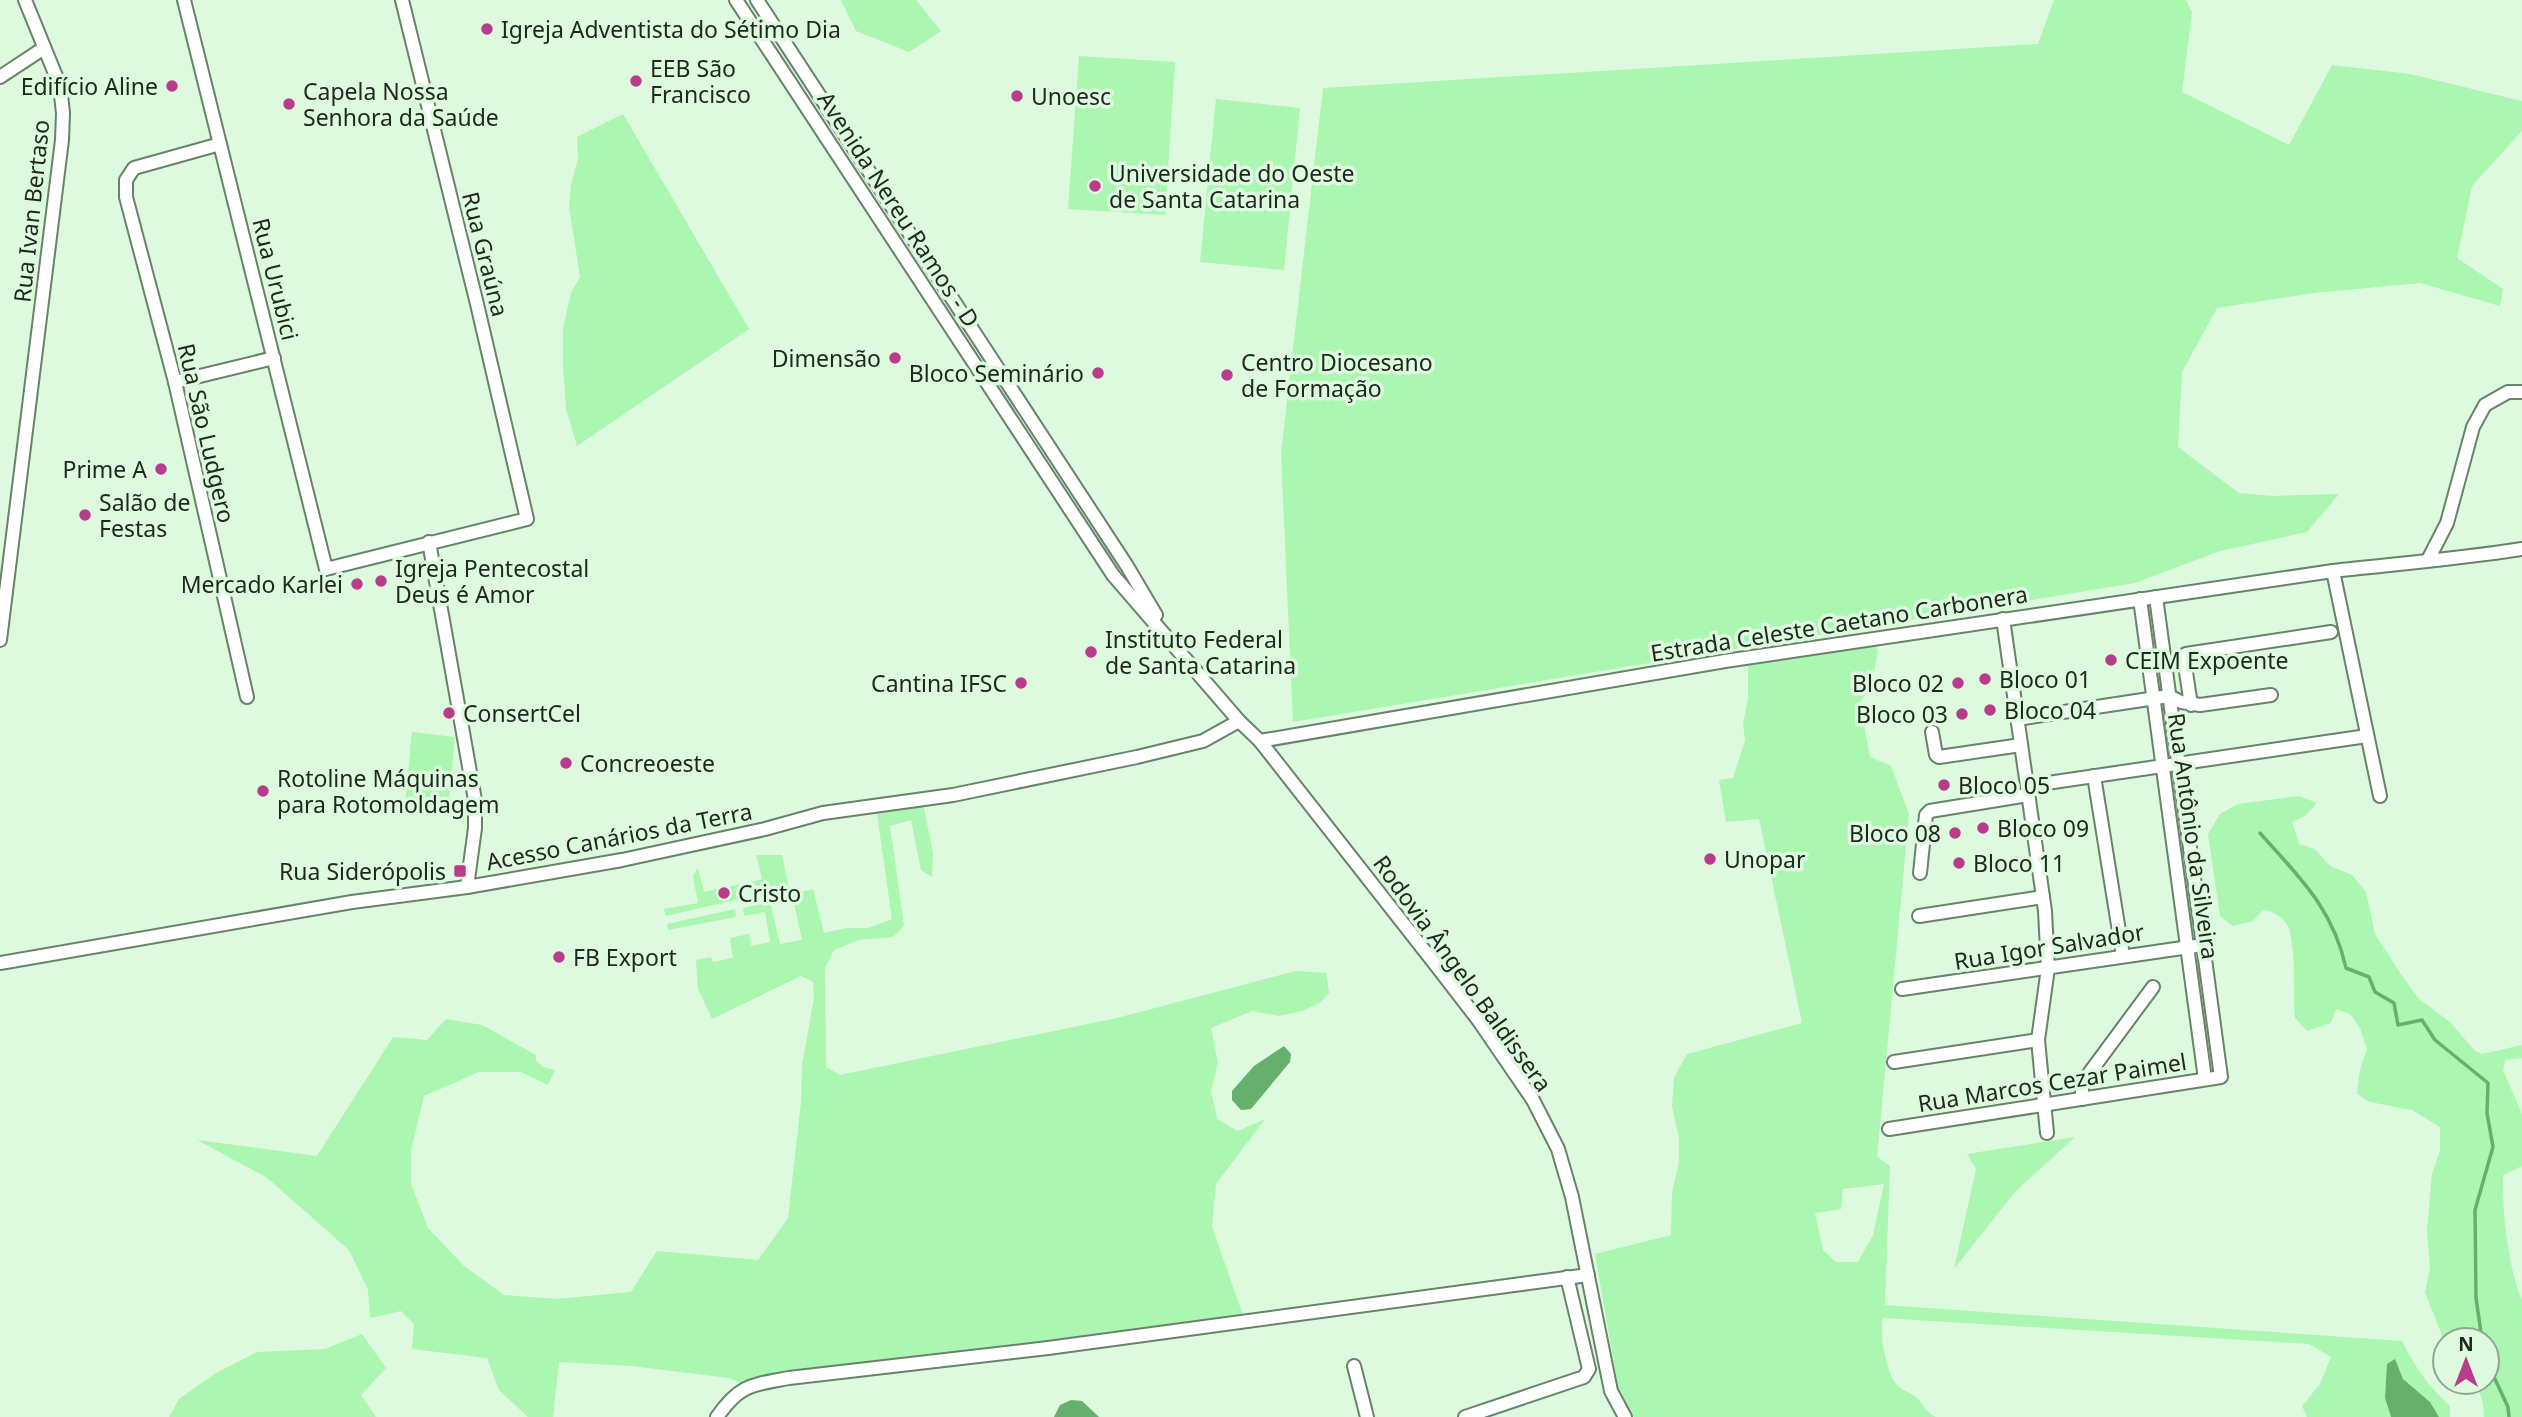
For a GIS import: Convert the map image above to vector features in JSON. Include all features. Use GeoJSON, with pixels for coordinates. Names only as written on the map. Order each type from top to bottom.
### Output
{"type":"FeatureCollection","features":[{"type":"Feature","properties":{"kind":"street","name":"Rua Ivan Bertaso"},"geometry":{"type":"LineString","coordinates":[[0,640],[62,140],[60,86],[25,0]]}},
{"type":"Feature","properties":{"kind":"street","name":"Rua Urubici"},"geometry":{"type":"LineString","coordinates":[[184,0],[326,569],[429,542]]}},
{"type":"Feature","properties":{"kind":"street","name":"Rua Graúna"},"geometry":{"type":"LineString","coordinates":[[402,0],[527,519],[429,542]]}},
{"type":"Feature","properties":{"kind":"street","name":"Avenida Nereu Ramos - D"},"geometry":{"type":"LineString","coordinates":[[736,0],[1113,575],[1238,721],[1260,741]]}},
{"type":"Feature","properties":{"kind":"street","name":"Avenida Nereu Ramos - D"},"geometry":{"type":"LineString","coordinates":[[757,0],[1127,566],[1174,646]]}},
{"type":"Feature","properties":{"kind":"street"},"geometry":{"type":"LineString","coordinates":[[0,77],[44,48]]}},
{"type":"Feature","properties":{"kind":"street","name":"Rua São Ludgero"},"geometry":{"type":"LineString","coordinates":[[220,144],[134,168],[126,180],[126,197],[174,382],[247,697]]}},
{"type":"Feature","properties":{"kind":"street"},"geometry":{"type":"LineString","coordinates":[[874,210],[888,200]]}},
{"type":"Feature","properties":{"kind":"street"},"geometry":{"type":"LineString","coordinates":[[174,382],[274,358]]}},
{"type":"Feature","properties":{"kind":"street"},"geometry":{"type":"LineString","coordinates":[[2427,560],[2447,523],[2473,427],[2485,404],[2508,392],[2522,392]]}},
{"type":"Feature","properties":{"kind":"street"},"geometry":{"type":"LineString","coordinates":[[429,542],[475,800],[475,828],[467,887]]}},
{"type":"Feature","properties":{"kind":"street","name":"Estrada Celeste Caetano Carbonera"},"geometry":{"type":"LineString","coordinates":[[1260,741],[1725,661],[2333,571],[2466,558],[2522,549]]}},
{"type":"Feature","properties":{"kind":"street"},"geometry":{"type":"LineString","coordinates":[[2333,571],[2381,796]]}},
{"type":"Feature","properties":{"kind":"street","name":"Rua Antônio da Silveira"},"geometry":{"type":"LineString","coordinates":[[2156,597],[2221,1077]]}},
{"type":"Feature","properties":{"kind":"street","name":"Rua Antônio da Silveira"},"geometry":{"type":"LineString","coordinates":[[2140,599],[2205,1079]]}},
{"type":"Feature","properties":{"kind":"street"},"geometry":{"type":"LineString","coordinates":[[2003,619],[2043,897],[2048,968],[2038,1040],[2047,1133]]}},
{"type":"Feature","properties":{"kind":"street"},"geometry":{"type":"LineString","coordinates":[[2191,705],[2184,659],[2186,654],[2331,632]]}},
{"type":"Feature","properties":{"kind":"street"},"geometry":{"type":"LineString","coordinates":[[2017,719],[2169,696],[2191,705],[2270,695]]}},
{"type":"Feature","properties":{"kind":"street","name":"Acesso Canários da Terra"},"geometry":{"type":"LineString","coordinates":[[0,963],[352,902],[467,887],[632,858],[822,813],[953,795],[1137,757],[1203,741],[1238,721]]}},
{"type":"Feature","properties":{"kind":"street"},"geometry":{"type":"LineString","coordinates":[[1932,732],[1938,757],[2021,745]]}},
{"type":"Feature","properties":{"kind":"street"},"geometry":{"type":"LineString","coordinates":[[1920,873],[1926,815],[1930,811],[2094,776],[2367,736]]}},
{"type":"Feature","properties":{"kind":"street","name":"Rodovia Ângelo Baldissera"},"geometry":{"type":"LineString","coordinates":[[1260,741],[1443,973],[1533,1100],[1558,1149],[1572,1197],[1611,1391],[1625,1417]]}},
{"type":"Feature","properties":{"kind":"street"},"geometry":{"type":"LineString","coordinates":[[2094,776],[2123,956]]}},
{"type":"Feature","properties":{"kind":"street"},"geometry":{"type":"LineString","coordinates":[[1919,916],[2043,897]]}},
{"type":"Feature","properties":{"kind":"street","name":"Rua Igor Salvador"},"geometry":{"type":"LineString","coordinates":[[1902,989],[2203,945]]}},
{"type":"Feature","properties":{"kind":"street"},"geometry":{"type":"LineString","coordinates":[[2082,1098],[2082,1083],[2153,987]]}},
{"type":"Feature","properties":{"kind":"street"},"geometry":{"type":"LineString","coordinates":[[1894,1062],[2038,1040]]}},
{"type":"Feature","properties":{"kind":"street","name":"Rua Marcos Cezar Paimel"},"geometry":{"type":"LineString","coordinates":[[1889,1129],[2221,1077]]}},
{"type":"Feature","properties":{"kind":"street"},"geometry":{"type":"LineString","coordinates":[[717,1417],[730,1398],[747,1386],[789,1378],[1048,1348],[1588,1275]]}},
{"type":"Feature","properties":{"kind":"street"},"geometry":{"type":"LineString","coordinates":[[1465,1417],[1584,1377],[1588,1369],[1567,1277]]}},
{"type":"Feature","properties":{"kind":"street"},"geometry":{"type":"LineString","coordinates":[[1354,1366],[1367,1417]]}},
{"type":"Feature","properties":{"kind":"shaded area"},"geometry":{"type":"Polygon","coordinates":[[[841,0],[916,0],[941,31],[909,52],[856,31],[841,0]]]}},
{"type":"Feature","properties":{"kind":"shaded area"},"geometry":{"type":"Polygon","coordinates":[[[2054,0],[2186,0],[2192,12],[2182,92],[2289,145],[2332,65],[2410,74],[2522,101],[2522,131],[2472,186],[2457,258],[2503,289],[2500,306],[2420,283],[2314,293],[2217,308],[2182,372],[2178,447],[2239,493],[2273,496],[2339,494],[2307,532],[2220,551],[2135,583],[1293,722],[1281,453],[1323,88],[2038,44],[2054,0]]]}},
{"type":"Feature","properties":{"kind":"shaded area"},"geometry":{"type":"Polygon","coordinates":[[[1079,56],[1175,62],[1165,215],[1068,209],[1079,56]]]}},
{"type":"Feature","properties":{"kind":"shaded area"},"geometry":{"type":"Polygon","coordinates":[[[1216,99],[1300,108],[1284,270],[1200,262],[1216,99]]]}},
{"type":"Feature","properties":{"kind":"shaded area"},"geometry":{"type":"Polygon","coordinates":[[[623,114],[749,329],[577,446],[566,409],[563,328],[571,293],[580,277],[569,206],[578,159],[577,137],[623,114]]]}},
{"type":"Feature","properties":{"kind":"shaded area"},"geometry":{"type":"Polygon","coordinates":[[[1875,643],[1878,652],[1872,682],[1860,703],[1870,757],[1891,766],[1909,814],[1877,1157],[1890,1166],[1885,1305],[2402,1341],[2431,1386],[2431,1396],[2440,1396],[2450,1406],[2450,1417],[2439,1417],[2430,1402],[2403,1379],[2387,1383],[2385,1398],[2391,1417],[2307,1417],[2302,1406],[2320,1384],[2331,1357],[2309,1344],[1883,1318],[1884,1353],[1894,1381],[1936,1417],[1634,1417],[1618,1387],[1595,1254],[1671,1235],[1672,1192],[1679,1162],[1679,1139],[1672,1106],[1674,1078],[1687,1054],[1802,1023],[1759,819],[1726,822],[1719,780],[1733,778],[1745,740],[1743,724],[1748,698],[1748,661],[1875,643]],[[1884,1184],[1843,1189],[1841,1209],[1815,1213],[1823,1250],[1836,1262],[1858,1262],[1873,1235],[1884,1184]]]}},
{"type":"Feature","properties":{"kind":"shaded area"},"geometry":{"type":"Polygon","coordinates":[[[412,732],[455,737],[448,808],[405,804],[412,732]]]}},
{"type":"Feature","properties":{"kind":"shaded area"},"geometry":{"type":"Polygon","coordinates":[[[2299,796],[2317,803],[2305,816],[2292,822],[2299,844],[2315,849],[2330,866],[2352,875],[2366,892],[2375,934],[2419,999],[2450,1022],[2475,1051],[2482,1054],[2522,1045],[2522,1058],[2505,1060],[2503,1070],[2522,1114],[2522,1166],[2503,1175],[2503,1189],[2510,1256],[2522,1300],[2522,1417],[2484,1417],[2481,1396],[2501,1396],[2501,1326],[2438,1326],[2425,1292],[2430,1268],[2427,1230],[2432,1174],[2440,1151],[2440,1127],[2412,1110],[2370,1102],[2357,1094],[2360,1069],[2367,1049],[2360,1028],[2350,1014],[2336,1009],[2331,1023],[2307,1031],[2295,1018],[2292,942],[2286,923],[2281,918],[2263,910],[2253,921],[2233,926],[2220,916],[2208,834],[2220,814],[2238,804],[2299,796]]]}},
{"type":"Feature","properties":{"kind":"shaded area"},"geometry":{"type":"Polygon","coordinates":[[[923,804],[933,853],[932,877],[921,870],[911,820],[890,826],[904,926],[893,937],[859,940],[834,950],[825,968],[826,1067],[840,1075],[1117,1018],[1296,971],[1326,973],[1329,993],[1320,1003],[1302,1011],[1279,1016],[1252,1011],[1211,1028],[1218,1063],[1211,1091],[1217,1119],[1238,1131],[1265,1119],[1216,1184],[1212,1227],[1245,1321],[747,1386],[729,1378],[631,1366],[559,1362],[553,1417],[528,1417],[499,1390],[487,1358],[412,1349],[414,1324],[401,1311],[370,1318],[368,1290],[349,1250],[266,1177],[197,1140],[317,1156],[393,1037],[427,1040],[446,1019],[482,1025],[536,1055],[536,1061],[543,1067],[555,1070],[548,1085],[521,1072],[479,1072],[424,1096],[411,1150],[411,1184],[428,1228],[463,1265],[504,1295],[556,1299],[631,1292],[657,1251],[758,1260],[788,1218],[801,1102],[802,1065],[814,998],[813,982],[801,976],[712,1019],[698,989],[696,960],[711,957],[713,962],[733,958],[730,938],[749,934],[751,946],[770,942],[765,912],[744,916],[743,908],[770,902],[780,944],[802,940],[792,894],[813,889],[824,933],[847,928],[868,928],[892,919],[877,814],[923,804]]]}},
{"type":"Feature","properties":{"kind":"shaded area"},"geometry":{"type":"Polygon","coordinates":[[[756,855],[782,855],[789,888],[751,897],[749,883],[762,879],[756,855]]]}},
{"type":"Feature","properties":{"kind":"shaded area"},"geometry":{"type":"Polygon","coordinates":[[[698,868],[704,892],[741,884],[744,898],[666,916],[664,909],[698,903],[693,876],[698,868]]]}},
{"type":"Feature","properties":{"kind":"shaded area"},"geometry":{"type":"Polygon","coordinates":[[[735,909],[736,917],[668,930],[667,924],[735,909]]]}},
{"type":"Feature","properties":{"kind":"shaded area"},"geometry":{"type":"Polygon","coordinates":[[[1284,1046],[1291,1054],[1290,1062],[1251,1109],[1241,1110],[1232,1100],[1232,1091],[1254,1066],[1284,1046]]]}},
{"type":"Feature","properties":{"kind":"shaded area"},"geometry":{"type":"Polygon","coordinates":[[[2075,1137],[2015,1192],[1954,1269],[1976,1169],[1967,1154],[2075,1137]]]}},
{"type":"Feature","properties":{"kind":"shaded area"},"geometry":{"type":"Polygon","coordinates":[[[362,1334],[386,1368],[361,1395],[376,1417],[169,1417],[179,1399],[216,1373],[257,1352],[325,1349],[362,1334]]]}},
{"type":"Feature","properties":{"kind":"shaded area"},"geometry":{"type":"Polygon","coordinates":[[[2395,1359],[2403,1379],[2430,1402],[2439,1417],[2391,1417],[2385,1398],[2387,1364],[2395,1359]]]}},
{"type":"Feature","properties":{"kind":"shaded area"},"geometry":{"type":"Polygon","coordinates":[[[1071,1400],[1082,1401],[1099,1417],[1054,1417],[1060,1405],[1071,1400]]]}},
{"type":"Feature","properties":{"kind":"waterway"},"geometry":{"type":"LineString","coordinates":[[2260,833],[2313,894],[2333,928],[2346,968],[2369,977],[2375,992],[2394,1003],[2398,1025],[2422,1020],[2435,1040],[2488,1083],[2487,1113],[2493,1147],[2475,1210],[2476,1298],[2480,1326]]}},
{"type":"Feature","properties":{"kind":"waterway"},"geometry":{"type":"LineString","coordinates":[[2501,1392],[2509,1417]]}},
{"type":"Feature","properties":{"kind":"place","name":"Igreja Adventista do Sétimo Dia"},"geometry":{"type":"Point","coordinates":[487,29]}},
{"type":"Feature","properties":{"kind":"place","name":"EEB São Francisco"},"geometry":{"type":"Point","coordinates":[636,81]}},
{"type":"Feature","properties":{"kind":"place","name":"Edifício Aline"},"geometry":{"type":"Point","coordinates":[172,86]}},
{"type":"Feature","properties":{"kind":"place","name":"Unoesc"},"geometry":{"type":"Point","coordinates":[1017,96]}},
{"type":"Feature","properties":{"kind":"place","name":"Capela Nossa Senhora da Saúde"},"geometry":{"type":"Point","coordinates":[289,104]}},
{"type":"Feature","properties":{"kind":"place","name":"Universidade do Oeste de Santa Catarina"},"geometry":{"type":"Point","coordinates":[1095,186]}},
{"type":"Feature","properties":{"kind":"place","name":"Dimensão"},"geometry":{"type":"Point","coordinates":[895,358]}},
{"type":"Feature","properties":{"kind":"place","name":"Bloco Seminário"},"geometry":{"type":"Point","coordinates":[1098,373]}},
{"type":"Feature","properties":{"kind":"place","name":"Centro Diocesano de Formação"},"geometry":{"type":"Point","coordinates":[1227,375]}},
{"type":"Feature","properties":{"kind":"place","name":"Prime A"},"geometry":{"type":"Point","coordinates":[161,469]}},
{"type":"Feature","properties":{"kind":"place","name":"Salão de Festas"},"geometry":{"type":"Point","coordinates":[85,515]}},
{"type":"Feature","properties":{"kind":"place","name":"Igreja Pentecostal Deus é Amor"},"geometry":{"type":"Point","coordinates":[381,581]}},
{"type":"Feature","properties":{"kind":"place","name":"Mercado Karlei"},"geometry":{"type":"Point","coordinates":[357,584]}},
{"type":"Feature","properties":{"kind":"place","name":"Instituto Federal de Santa Catarina"},"geometry":{"type":"Point","coordinates":[1091,652]}},
{"type":"Feature","properties":{"kind":"place","name":"CEIM Expoente"},"geometry":{"type":"Point","coordinates":[2111,660]}},
{"type":"Feature","properties":{"kind":"place","name":"Bloco 01"},"geometry":{"type":"Point","coordinates":[1985,679]}},
{"type":"Feature","properties":{"kind":"place","name":"Cantina IFSC"},"geometry":{"type":"Point","coordinates":[1021,683]}},
{"type":"Feature","properties":{"kind":"place","name":"Bloco 02"},"geometry":{"type":"Point","coordinates":[1958,683]}},
{"type":"Feature","properties":{"kind":"place","name":"Bloco 04"},"geometry":{"type":"Point","coordinates":[1990,710]}},
{"type":"Feature","properties":{"kind":"place","name":"ConsertCel"},"geometry":{"type":"Point","coordinates":[449,713]}},
{"type":"Feature","properties":{"kind":"place","name":"Bloco 03"},"geometry":{"type":"Point","coordinates":[1962,714]}},
{"type":"Feature","properties":{"kind":"place","name":"Concreoeste"},"geometry":{"type":"Point","coordinates":[566,763]}},
{"type":"Feature","properties":{"kind":"place","name":"Bloco 05"},"geometry":{"type":"Point","coordinates":[1944,785]}},
{"type":"Feature","properties":{"kind":"place","name":"Rotoline Máquinas para Rotomoldagem"},"geometry":{"type":"Point","coordinates":[263,791]}},
{"type":"Feature","properties":{"kind":"place","name":"Bloco 09"},"geometry":{"type":"Point","coordinates":[1983,828]}},
{"type":"Feature","properties":{"kind":"place","name":"Bloco 08"},"geometry":{"type":"Point","coordinates":[1955,833]}},
{"type":"Feature","properties":{"kind":"place","name":"Unopar"},"geometry":{"type":"Point","coordinates":[1710,859]}},
{"type":"Feature","properties":{"kind":"place","name":"Bloco 11"},"geometry":{"type":"Point","coordinates":[1959,863]}},
{"type":"Feature","properties":{"kind":"place","name":"Rua Siderópolis"},"geometry":{"type":"Point","coordinates":[460,871]}},
{"type":"Feature","properties":{"kind":"place","name":"Cristo"},"geometry":{"type":"Point","coordinates":[724,893]}},
{"type":"Feature","properties":{"kind":"place","name":"FB Export"},"geometry":{"type":"Point","coordinates":[559,957]}}]}
